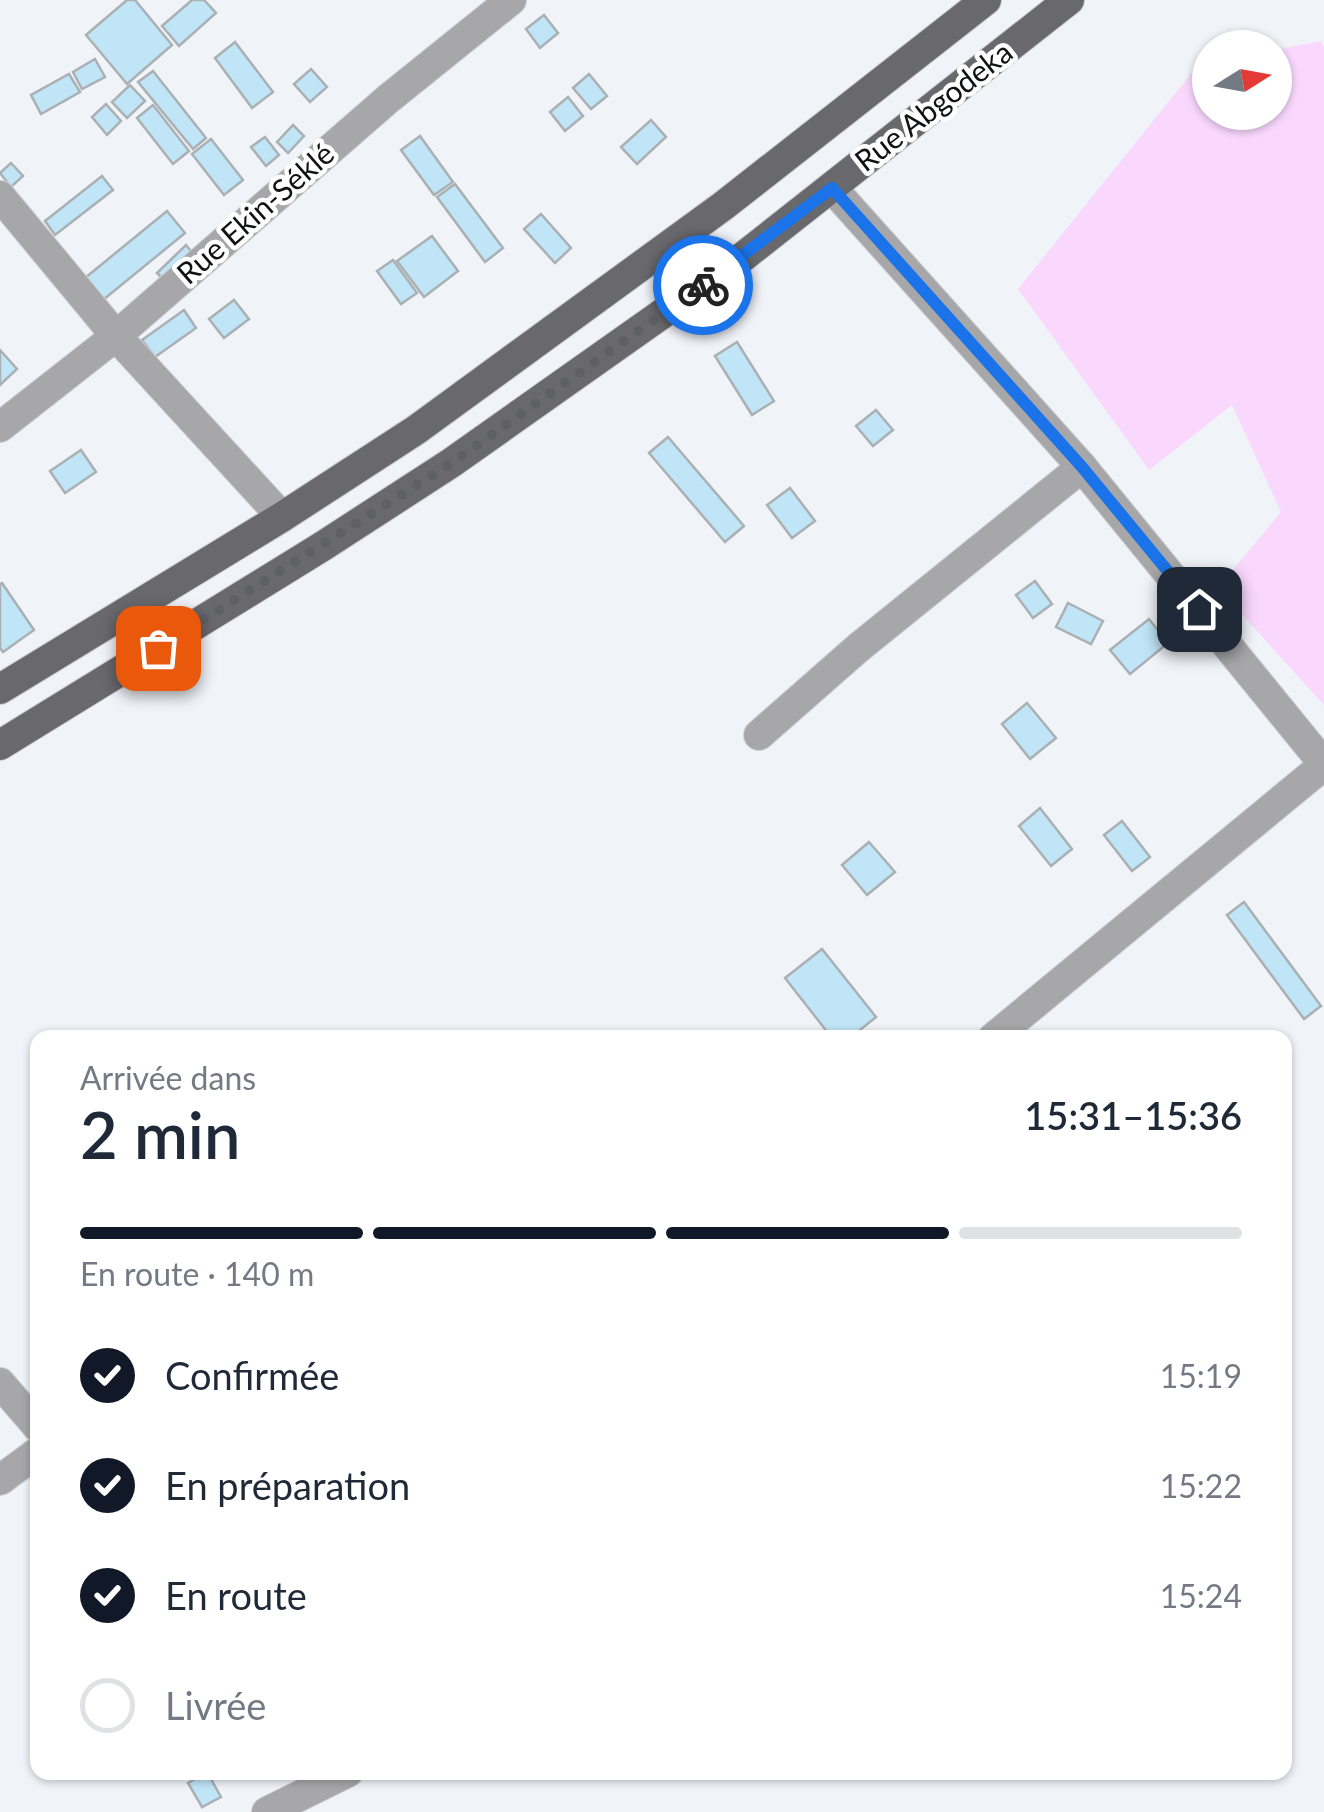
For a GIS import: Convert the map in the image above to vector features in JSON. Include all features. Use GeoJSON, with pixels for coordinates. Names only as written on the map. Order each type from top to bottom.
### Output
{"type":"FeatureCollection","features":[{"type":"Feature","properties":{"kind":"main road","name":"Rue Abgodeka"},"geometry":{"type":"LineString","coordinates":[[0,690],[416,430],[723,206],[986,0]]}},
{"type":"Feature","properties":{"kind":"main road","name":"Rue Abgodeka"},"geometry":{"type":"LineString","coordinates":[[0,746],[452,463],[744,256],[1069,0]]}},
{"type":"Feature","properties":{"kind":"street","name":"Rue Ekin-Séklé"},"geometry":{"type":"LineString","coordinates":[[0,427],[116,336],[388,99],[512,0]]}},
{"type":"Feature","properties":{"kind":"street"},"geometry":{"type":"LineString","coordinates":[[832,188],[1082,467],[1324,764],[1003,1030]]}},
{"type":"Feature","properties":{"kind":"street"},"geometry":{"type":"LineString","coordinates":[[0,196],[116,336],[282,517]]}},
{"type":"Feature","properties":{"kind":"street"},"geometry":{"type":"LineString","coordinates":[[759,734],[858,648],[1082,467]]}},
{"type":"Feature","properties":{"kind":"street"},"geometry":{"type":"LineString","coordinates":[[0,1383],[30,1419]]}},
{"type":"Feature","properties":{"kind":"street"},"geometry":{"type":"LineString","coordinates":[[0,1480],[30,1458]]}},
{"type":"Feature","properties":{"kind":"street"},"geometry":{"type":"LineString","coordinates":[[267,1812],[332,1780]]}},
{"type":"Feature","properties":{"kind":"shaded area"},"geometry":{"type":"Polygon","coordinates":[[[1321,41],[1324,47],[1324,705],[1218,588],[1281,512],[1232,405],[1149,470],[1018,289],[1192,72],[1192,130],[1292,130],[1292,47],[1321,41]]]}},
{"type":"Feature","properties":{"kind":"building"},"geometry":{"type":"Polygon","coordinates":[[[127,0],[135,0],[172,45],[127,84],[86,35],[127,0]]]}},
{"type":"Feature","properties":{"kind":"building"},"geometry":{"type":"Polygon","coordinates":[[[192,0],[204,0],[216,13],[179,46],[162,26],[192,0]]]}},
{"type":"Feature","properties":{"kind":"building"},"geometry":{"type":"Polygon","coordinates":[[[544,15],[558,33],[540,48],[526,29],[544,15]]]}},
{"type":"Feature","properties":{"kind":"building"},"geometry":{"type":"Polygon","coordinates":[[[235,42],[273,92],[252,108],[215,58],[235,42]]]}},
{"type":"Feature","properties":{"kind":"building"},"geometry":{"type":"Polygon","coordinates":[[[95,59],[105,77],[82,89],[73,72],[95,59]]]}},
{"type":"Feature","properties":{"kind":"building"},"geometry":{"type":"Polygon","coordinates":[[[311,69],[327,87],[310,102],[294,84],[311,69]]]}},
{"type":"Feature","properties":{"kind":"building"},"geometry":{"type":"Polygon","coordinates":[[[153,71],[206,138],[193,149],[138,82],[153,71]]]}},
{"type":"Feature","properties":{"kind":"building"},"geometry":{"type":"Polygon","coordinates":[[[69,74],[80,92],[41,114],[31,95],[69,74]]]}},
{"type":"Feature","properties":{"kind":"building"},"geometry":{"type":"Polygon","coordinates":[[[589,74],[607,96],[591,109],[573,88],[589,74]]]}},
{"type":"Feature","properties":{"kind":"building"},"geometry":{"type":"Polygon","coordinates":[[[130,85],[145,101],[127,118],[112,102],[130,85]]]}},
{"type":"Feature","properties":{"kind":"building"},"geometry":{"type":"Polygon","coordinates":[[[568,97],[583,116],[565,131],[550,112],[568,97]]]}},
{"type":"Feature","properties":{"kind":"building"},"geometry":{"type":"Polygon","coordinates":[[[106,104],[121,121],[107,135],[92,117],[106,104]]]}},
{"type":"Feature","properties":{"kind":"building"},"geometry":{"type":"Polygon","coordinates":[[[153,105],[189,151],[173,164],[137,118],[153,105]]]}},
{"type":"Feature","properties":{"kind":"building"},"geometry":{"type":"Polygon","coordinates":[[[651,120],[666,137],[637,164],[621,147],[651,120]]]}},
{"type":"Feature","properties":{"kind":"building"},"geometry":{"type":"Polygon","coordinates":[[[293,125],[304,136],[288,153],[277,142],[293,125]]]}},
{"type":"Feature","properties":{"kind":"building"},"geometry":{"type":"Polygon","coordinates":[[[420,136],[453,182],[434,195],[401,150],[420,136]]]}},
{"type":"Feature","properties":{"kind":"building"},"geometry":{"type":"Polygon","coordinates":[[[265,137],[279,155],[266,166],[251,147],[265,137]]]}},
{"type":"Feature","properties":{"kind":"building"},"geometry":{"type":"Polygon","coordinates":[[[211,139],[243,180],[224,195],[192,154],[211,139]]]}},
{"type":"Feature","properties":{"kind":"building"},"geometry":{"type":"Polygon","coordinates":[[[11,163],[23,176],[11,187],[0,173],[11,163]]]}},
{"type":"Feature","properties":{"kind":"building"},"geometry":{"type":"Polygon","coordinates":[[[102,176],[113,190],[55,235],[45,221],[102,176]]]}},
{"type":"Feature","properties":{"kind":"building"},"geometry":{"type":"Polygon","coordinates":[[[455,184],[503,248],[485,262],[437,197],[455,184]]]}},
{"type":"Feature","properties":{"kind":"building"},"geometry":{"type":"Polygon","coordinates":[[[167,211],[185,233],[103,300],[85,278],[167,211]]]}},
{"type":"Feature","properties":{"kind":"building"},"geometry":{"type":"Polygon","coordinates":[[[541,214],[571,248],[555,263],[524,229],[541,214]]]}},
{"type":"Feature","properties":{"kind":"building"},"geometry":{"type":"Polygon","coordinates":[[[432,236],[458,271],[424,297],[397,261],[432,236]]]}},
{"type":"Feature","properties":{"kind":"building"},"geometry":{"type":"Polygon","coordinates":[[[186,245],[195,256],[167,283],[157,273],[186,245]]]}},
{"type":"Feature","properties":{"kind":"building"},"geometry":{"type":"Polygon","coordinates":[[[393,260],[417,293],[401,304],[377,271],[393,260]]]}},
{"type":"Feature","properties":{"kind":"building"},"geometry":{"type":"Polygon","coordinates":[[[234,300],[249,319],[224,338],[209,319],[234,300]]]}},
{"type":"Feature","properties":{"kind":"building"},"geometry":{"type":"Polygon","coordinates":[[[184,310],[196,328],[155,357],[142,340],[184,310]]]}},
{"type":"Feature","properties":{"kind":"building"},"geometry":{"type":"Polygon","coordinates":[[[737,342],[774,401],[752,415],[715,356],[737,342]]]}},
{"type":"Feature","properties":{"kind":"building"},"geometry":{"type":"Polygon","coordinates":[[[0,350],[17,369],[0,385],[0,350]]]}},
{"type":"Feature","properties":{"kind":"building"},"geometry":{"type":"Polygon","coordinates":[[[876,410],[893,430],[873,446],[856,426],[876,410]]]}},
{"type":"Feature","properties":{"kind":"building"},"geometry":{"type":"Polygon","coordinates":[[[668,437],[744,526],[725,542],[649,453],[668,437]]]}},
{"type":"Feature","properties":{"kind":"building"},"geometry":{"type":"Polygon","coordinates":[[[81,450],[96,472],[65,493],[50,471],[81,450]]]}},
{"type":"Feature","properties":{"kind":"building"},"geometry":{"type":"Polygon","coordinates":[[[790,488],[815,521],[792,538],[767,505],[790,488]]]}},
{"type":"Feature","properties":{"kind":"building"},"geometry":{"type":"Polygon","coordinates":[[[1035,581],[1052,604],[1033,618],[1016,595],[1035,581]]]}},
{"type":"Feature","properties":{"kind":"building"},"geometry":{"type":"Polygon","coordinates":[[[2,583],[34,630],[3,652],[0,648],[2,583]]]}},
{"type":"Feature","properties":{"kind":"building"},"geometry":{"type":"Polygon","coordinates":[[[1068,603],[1103,621],[1091,644],[1056,627],[1068,603]]]}},
{"type":"Feature","properties":{"kind":"building"},"geometry":{"type":"Polygon","coordinates":[[[1149,619],[1168,643],[1130,674],[1110,650],[1149,619]]]}},
{"type":"Feature","properties":{"kind":"building"},"geometry":{"type":"Polygon","coordinates":[[[1027,703],[1056,738],[1030,759],[1002,724],[1027,703]]]}},
{"type":"Feature","properties":{"kind":"building"},"geometry":{"type":"Polygon","coordinates":[[[1040,808],[1072,849],[1051,866],[1019,826],[1040,808]]]}},
{"type":"Feature","properties":{"kind":"building"},"geometry":{"type":"Polygon","coordinates":[[[1122,821],[1150,857],[1132,871],[1104,835],[1122,821]]]}},
{"type":"Feature","properties":{"kind":"building"},"geometry":{"type":"Polygon","coordinates":[[[869,842],[895,872],[867,895],[842,865],[869,842]]]}},
{"type":"Feature","properties":{"kind":"building"},"geometry":{"type":"Polygon","coordinates":[[[1244,902],[1321,1006],[1304,1019],[1227,915],[1244,902]]]}},
{"type":"Feature","properties":{"kind":"building"},"geometry":{"type":"Polygon","coordinates":[[[822,949],[876,1017],[860,1030],[826,1030],[785,978],[822,949]]]}},
{"type":"Feature","properties":{"kind":"building"},"geometry":{"type":"Polygon","coordinates":[[[211,1780],[221,1797],[202,1807],[188,1783],[211,1780]]]}},
{"type":"Feature","properties":{"kind":"way so far"},"geometry":{"type":"LineString","coordinates":[[158,648],[452,463],[703,285]]}},
{"type":"Feature","properties":{"kind":"route"},"geometry":{"type":"LineString","coordinates":[[703,285],[832,188],[1082,467],[1199,609]]}}]}
